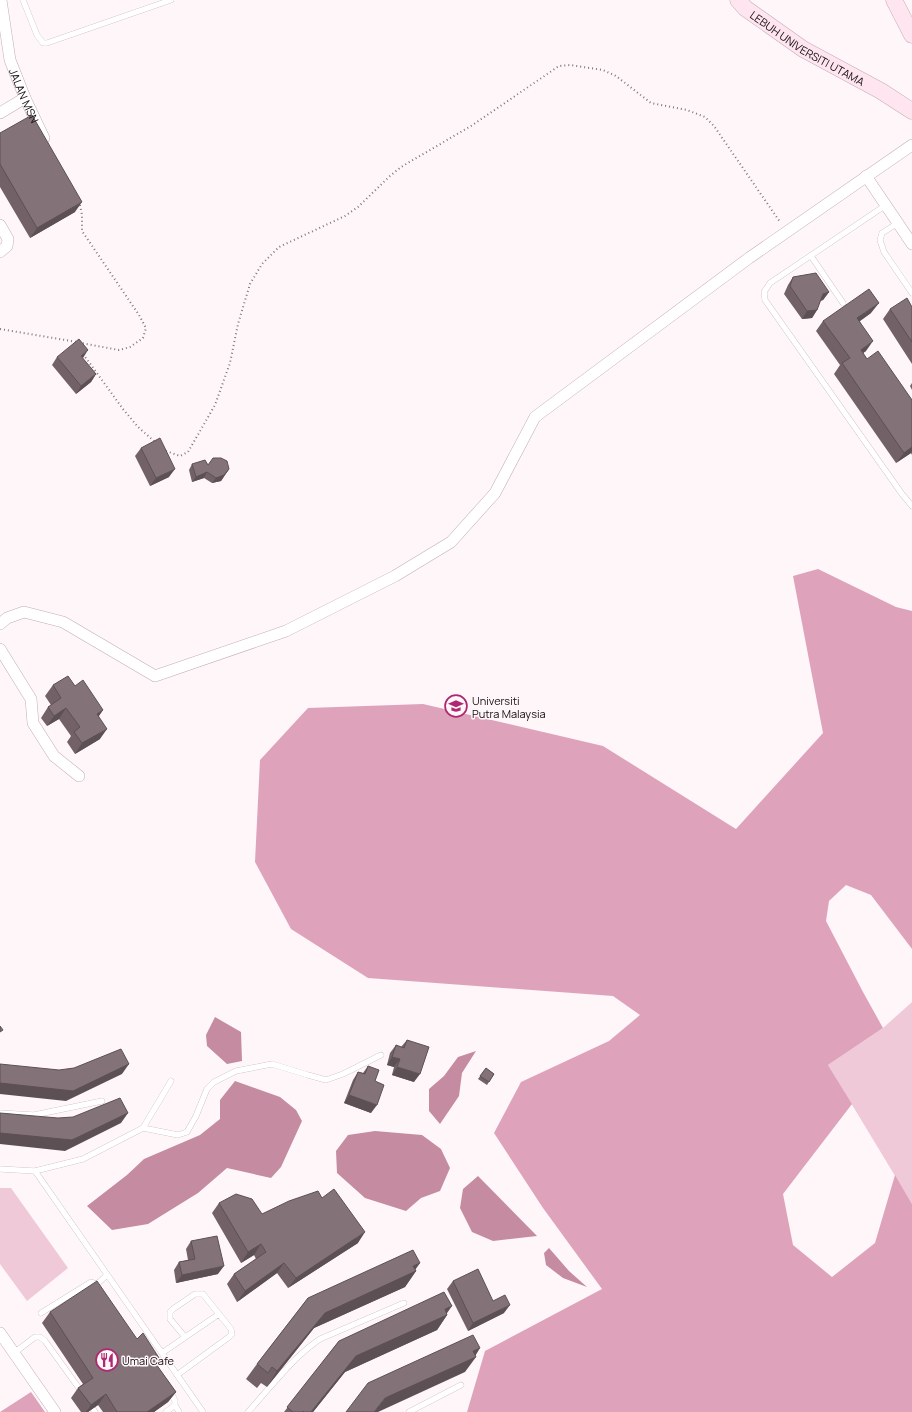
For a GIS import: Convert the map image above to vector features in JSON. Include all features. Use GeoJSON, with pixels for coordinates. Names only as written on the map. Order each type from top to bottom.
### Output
{"type":"FeatureCollection","features":[{"type":"Feature","properties":{"kind":"street","name":"JALAN MSN"},"geometry":{"type":"LineString","coordinates":[[1,0],[4,48],[25,98],[49,147]]}},
{"type":"Feature","properties":{"kind":"street","name":"LEBUH UNIVERSITI UTAMA"},"geometry":{"type":"LineString","coordinates":[[738,0],[745,8],[803,49],[881,91],[912,111]]}},
{"type":"Feature","properties":{"kind":"street"},"geometry":{"type":"LineString","coordinates":[[894,0],[912,35]]}},
{"type":"Feature","properties":{"kind":"street"},"geometry":{"type":"LineString","coordinates":[[906,0],[912,12]]}},
{"type":"Feature","properties":{"kind":"street","name":"LEBUH UNIVERSITI UTAMA"},"geometry":{"type":"LineString","coordinates":[[881,91],[912,97]]}},
{"type":"Feature","properties":{"kind":"street"},"geometry":{"type":"LineString","coordinates":[[0,113],[25,98]]}},
{"type":"Feature","properties":{"kind":"street"},"geometry":{"type":"LineString","coordinates":[[0,624],[6,618],[24,612],[64,622],[155,676],[286,631],[395,576],[451,542],[495,492],[535,417],[737,267],[912,145]]}},
{"type":"Feature","properties":{"kind":"street"},"geometry":{"type":"LineString","coordinates":[[866,176],[912,244]]}},
{"type":"Feature","properties":{"kind":"street"},"geometry":{"type":"LineString","coordinates":[[0,226],[8,239],[7,246],[0,252]]}},
{"type":"Feature","properties":{"kind":"street"},"geometry":{"type":"LineString","coordinates":[[0,649],[31,699],[33,723],[54,756],[78,776]]}},
{"type":"Feature","properties":{"kind":"street"},"geometry":{"type":"LineString","coordinates":[[0,1333],[55,1412]]}},
{"type":"Feature","properties":{"kind":"lane"},"geometry":{"type":"LineString","coordinates":[[23,0],[38,35],[43,43],[47,43],[171,0]]}},
{"type":"Feature","properties":{"kind":"lane"},"geometry":{"type":"LineString","coordinates":[[886,205],[770,283],[764,292],[765,300],[912,506]]}},
{"type":"Feature","properties":{"kind":"lane"},"geometry":{"type":"LineString","coordinates":[[898,223],[882,233],[880,240],[884,252],[912,292]]}},
{"type":"Feature","properties":{"kind":"lane"},"geometry":{"type":"LineString","coordinates":[[811,256],[843,303]]}},
{"type":"Feature","properties":{"kind":"lane"},"geometry":{"type":"LineString","coordinates":[[143,1128],[178,1135],[187,1132],[196,1116],[207,1089],[214,1082],[236,1071],[272,1064],[326,1080],[343,1074],[381,1055]]}},
{"type":"Feature","properties":{"kind":"lane"},"geometry":{"type":"LineString","coordinates":[[0,1169],[35,1171],[82,1159],[143,1128],[172,1081]]}},
{"type":"Feature","properties":{"kind":"lane"},"geometry":{"type":"LineString","coordinates":[[0,1113],[34,1115],[102,1101]]}},
{"type":"Feature","properties":{"kind":"lane"},"geometry":{"type":"LineString","coordinates":[[35,1171],[203,1412]]}},
{"type":"Feature","properties":{"kind":"lane"},"geometry":{"type":"LineString","coordinates":[[97,1284],[108,1275]]}},
{"type":"Feature","properties":{"kind":"lane"},"geometry":{"type":"LineString","coordinates":[[41,1313],[91,1282],[97,1284],[101,1290]]}},
{"type":"Feature","properties":{"kind":"lane"},"geometry":{"type":"LineString","coordinates":[[176,1374],[232,1334],[231,1328],[203,1294],[195,1294],[173,1309],[170,1316],[170,1319],[185,1337]]}},
{"type":"Feature","properties":{"kind":"lane"},"geometry":{"type":"LineString","coordinates":[[248,1412],[309,1346],[320,1339],[404,1303]]}},
{"type":"Feature","properties":{"kind":"lane"},"geometry":{"type":"LineString","coordinates":[[162,1353],[219,1314]]}},
{"type":"Feature","properties":{"kind":"lane"},"geometry":{"type":"LineString","coordinates":[[14,1353],[35,1337],[40,1337],[45,1340],[81,1392]]}},
{"type":"Feature","properties":{"kind":"lane"},"geometry":{"type":"LineString","coordinates":[[164,1382],[176,1400],[175,1405],[179,1412]]}},
{"type":"Feature","properties":{"kind":"lane"},"geometry":{"type":"LineString","coordinates":[[409,1412],[461,1385]]}},
{"type":"Feature","properties":{"kind":"lane"},"geometry":{"type":"LineString","coordinates":[[166,1412],[175,1405]]}},
{"type":"Feature","properties":{"kind":"path"},"geometry":{"type":"LineString","coordinates":[[162,448],[167,452],[180,456],[188,452],[215,405],[230,363],[238,324],[250,284],[262,264],[279,247],[345,216],[400,168],[471,126],[559,66],[570,65],[603,70],[616,76],[651,103],[687,110],[705,117],[714,126],[787,232]]}},
{"type":"Feature","properties":{"kind":"path"},"geometry":{"type":"LineString","coordinates":[[0,329],[120,350],[130,347],[143,338],[146,328],[82,231],[82,215],[80,205]]}},
{"type":"Feature","properties":{"kind":"path"},"geometry":{"type":"LineString","coordinates":[[75,342],[123,410],[156,444]]}},
{"type":"Feature","properties":{"kind":"shaded area"},"geometry":{"type":"Polygon","coordinates":[[[818,569],[896,607],[912,611],[912,949],[871,895],[846,885],[829,901],[826,921],[883,1028],[828,1065],[852,1104],[783,1194],[793,1245],[832,1277],[875,1243],[895,1175],[912,1204],[912,1412],[467,1412],[485,1351],[602,1289],[543,1208],[494,1133],[521,1082],[609,1041],[640,1015],[613,996],[368,978],[291,929],[255,862],[260,760],[308,708],[423,704],[603,746],[736,829],[823,733],[793,576],[818,569]]]}},
{"type":"Feature","properties":{"kind":"shaded area"},"geometry":{"type":"Polygon","coordinates":[[[912,1002],[912,1204],[828,1065],[883,1028],[912,1002]]]}},
{"type":"Feature","properties":{"kind":"shaded area"},"geometry":{"type":"Polygon","coordinates":[[[215,1017],[241,1032],[242,1061],[227,1064],[207,1046],[206,1035],[215,1017]]]}},
{"type":"Feature","properties":{"kind":"shaded area"},"geometry":{"type":"Polygon","coordinates":[[[476,1051],[462,1073],[459,1096],[440,1124],[429,1111],[429,1089],[444,1076],[458,1057],[476,1051]]]}},
{"type":"Feature","properties":{"kind":"shaded area"},"geometry":{"type":"Polygon","coordinates":[[[235,1081],[280,1097],[296,1110],[302,1121],[281,1167],[271,1178],[227,1168],[198,1193],[148,1224],[112,1230],[87,1206],[127,1175],[144,1159],[200,1135],[220,1119],[220,1100],[235,1081]]]}},
{"type":"Feature","properties":{"kind":"shaded area"},"geometry":{"type":"Polygon","coordinates":[[[375,1131],[422,1135],[441,1149],[450,1168],[440,1191],[421,1198],[406,1211],[365,1198],[337,1173],[336,1151],[348,1135],[375,1131]]]}},
{"type":"Feature","properties":{"kind":"shaded area"},"geometry":{"type":"Polygon","coordinates":[[[478,1176],[537,1236],[493,1241],[472,1232],[460,1208],[463,1189],[478,1176]]]}},
{"type":"Feature","properties":{"kind":"shaded area"},"geometry":{"type":"Polygon","coordinates":[[[0,1188],[11,1188],[68,1268],[27,1301],[0,1264],[0,1188]]]}},
{"type":"Feature","properties":{"kind":"shaded area"},"geometry":{"type":"Polygon","coordinates":[[[549,1248],[569,1271],[587,1287],[563,1278],[546,1265],[544,1253],[549,1248]]]}},
{"type":"Feature","properties":{"kind":"shaded area"},"geometry":{"type":"Polygon","coordinates":[[[31,1392],[45,1412],[0,1412],[31,1392]]]}},
{"type":"Feature","properties":{"kind":"building"},"geometry":{"type":"Polygon","coordinates":[[[32,115],[82,202],[37,228],[0,164],[0,133],[32,115]]]}},
{"type":"Feature","properties":{"kind":"building"},"geometry":{"type":"Polygon","coordinates":[[[816,273],[829,292],[823,294],[817,310],[807,311],[790,286],[793,277],[816,273]]]}},
{"type":"Feature","properties":{"kind":"building"},"geometry":{"type":"Polygon","coordinates":[[[869,289],[879,303],[857,318],[873,341],[861,350],[867,359],[878,351],[912,400],[912,447],[904,453],[842,363],[850,358],[823,321],[869,289]]]}},
{"type":"Feature","properties":{"kind":"building"},"geometry":{"type":"Polygon","coordinates":[[[907,298],[912,307],[912,342],[890,309],[907,298]]]}},
{"type":"Feature","properties":{"kind":"building"},"geometry":{"type":"Polygon","coordinates":[[[79,339],[88,350],[81,356],[96,374],[81,386],[57,357],[79,339]]]}},
{"type":"Feature","properties":{"kind":"building"},"geometry":{"type":"Polygon","coordinates":[[[160,438],[175,469],[156,478],[141,448],[160,438]]]}},
{"type":"Feature","properties":{"kind":"building"},"geometry":{"type":"Polygon","coordinates":[[[213,458],[221,458],[227,461],[229,469],[224,475],[216,478],[207,472],[196,477],[192,464],[205,460],[208,465],[213,458]]]}},
{"type":"Feature","properties":{"kind":"building"},"geometry":{"type":"Polygon","coordinates":[[[68,676],[75,686],[83,680],[103,710],[97,714],[107,729],[82,743],[74,732],[80,727],[66,708],[54,716],[48,707],[61,698],[53,685],[68,676]]]}},
{"type":"Feature","properties":{"kind":"building"},"geometry":{"type":"Polygon","coordinates":[[[407,1040],[429,1047],[420,1074],[397,1067],[400,1059],[392,1057],[396,1045],[404,1048],[407,1040]]]}},
{"type":"Feature","properties":{"kind":"building"},"geometry":{"type":"Polygon","coordinates":[[[121,1049],[129,1064],[73,1091],[0,1083],[0,1064],[59,1070],[74,1068],[121,1049]]]}},
{"type":"Feature","properties":{"kind":"building"},"geometry":{"type":"Polygon","coordinates":[[[368,1066],[379,1070],[375,1081],[384,1085],[377,1105],[349,1095],[358,1072],[365,1074],[368,1066]]]}},
{"type":"Feature","properties":{"kind":"building"},"geometry":{"type":"Polygon","coordinates":[[[486,1068],[494,1074],[489,1082],[480,1076],[486,1068]]]}},
{"type":"Feature","properties":{"kind":"building"},"geometry":{"type":"Polygon","coordinates":[[[120,1098],[128,1113],[72,1140],[0,1133],[0,1113],[58,1118],[73,1117],[120,1098]]]}},
{"type":"Feature","properties":{"kind":"building"},"geometry":{"type":"Polygon","coordinates":[[[334,1189],[365,1232],[296,1278],[284,1263],[245,1291],[234,1274],[266,1252],[261,1244],[248,1252],[219,1203],[236,1194],[252,1199],[262,1214],[289,1201],[318,1191],[322,1198],[334,1189]]]}},
{"type":"Feature","properties":{"kind":"building"},"geometry":{"type":"Polygon","coordinates":[[[217,1236],[224,1266],[182,1275],[179,1262],[195,1259],[191,1241],[217,1236]]]}},
{"type":"Feature","properties":{"kind":"building"},"geometry":{"type":"Polygon","coordinates":[[[413,1250],[420,1263],[413,1266],[416,1271],[325,1313],[277,1371],[272,1367],[268,1373],[257,1364],[308,1298],[413,1250]]]}},
{"type":"Feature","properties":{"kind":"building"},"geometry":{"type":"Polygon","coordinates":[[[478,1269],[493,1301],[505,1295],[510,1305],[473,1323],[453,1281],[478,1269]]]}},
{"type":"Feature","properties":{"kind":"building","name":"Umai Cafe"},"geometry":{"type":"Polygon","coordinates":[[[97,1281],[137,1339],[143,1333],[161,1361],[156,1364],[176,1392],[147,1412],[117,1412],[106,1394],[91,1405],[78,1388],[93,1378],[50,1312],[97,1281]]]}},
{"type":"Feature","properties":{"kind":"building"},"geometry":{"type":"Polygon","coordinates":[[[444,1292],[452,1306],[445,1309],[447,1315],[356,1356],[311,1412],[293,1412],[287,1407],[339,1341],[444,1292]]]}},
{"type":"Feature","properties":{"kind":"building"},"geometry":{"type":"Polygon","coordinates":[[[473,1335],[480,1348],[473,1351],[476,1357],[385,1398],[374,1412],[346,1412],[368,1383],[473,1335]]]}},
{"type":"Feature","properties":{"kind":"place","name":"Universiti Putra Malaysia"},"geometry":{"type":"Point","coordinates":[456,706]}},
{"type":"Feature","properties":{"kind":"place","name":"Umai Cafe"},"geometry":{"type":"Point","coordinates":[107,1360]}}]}
